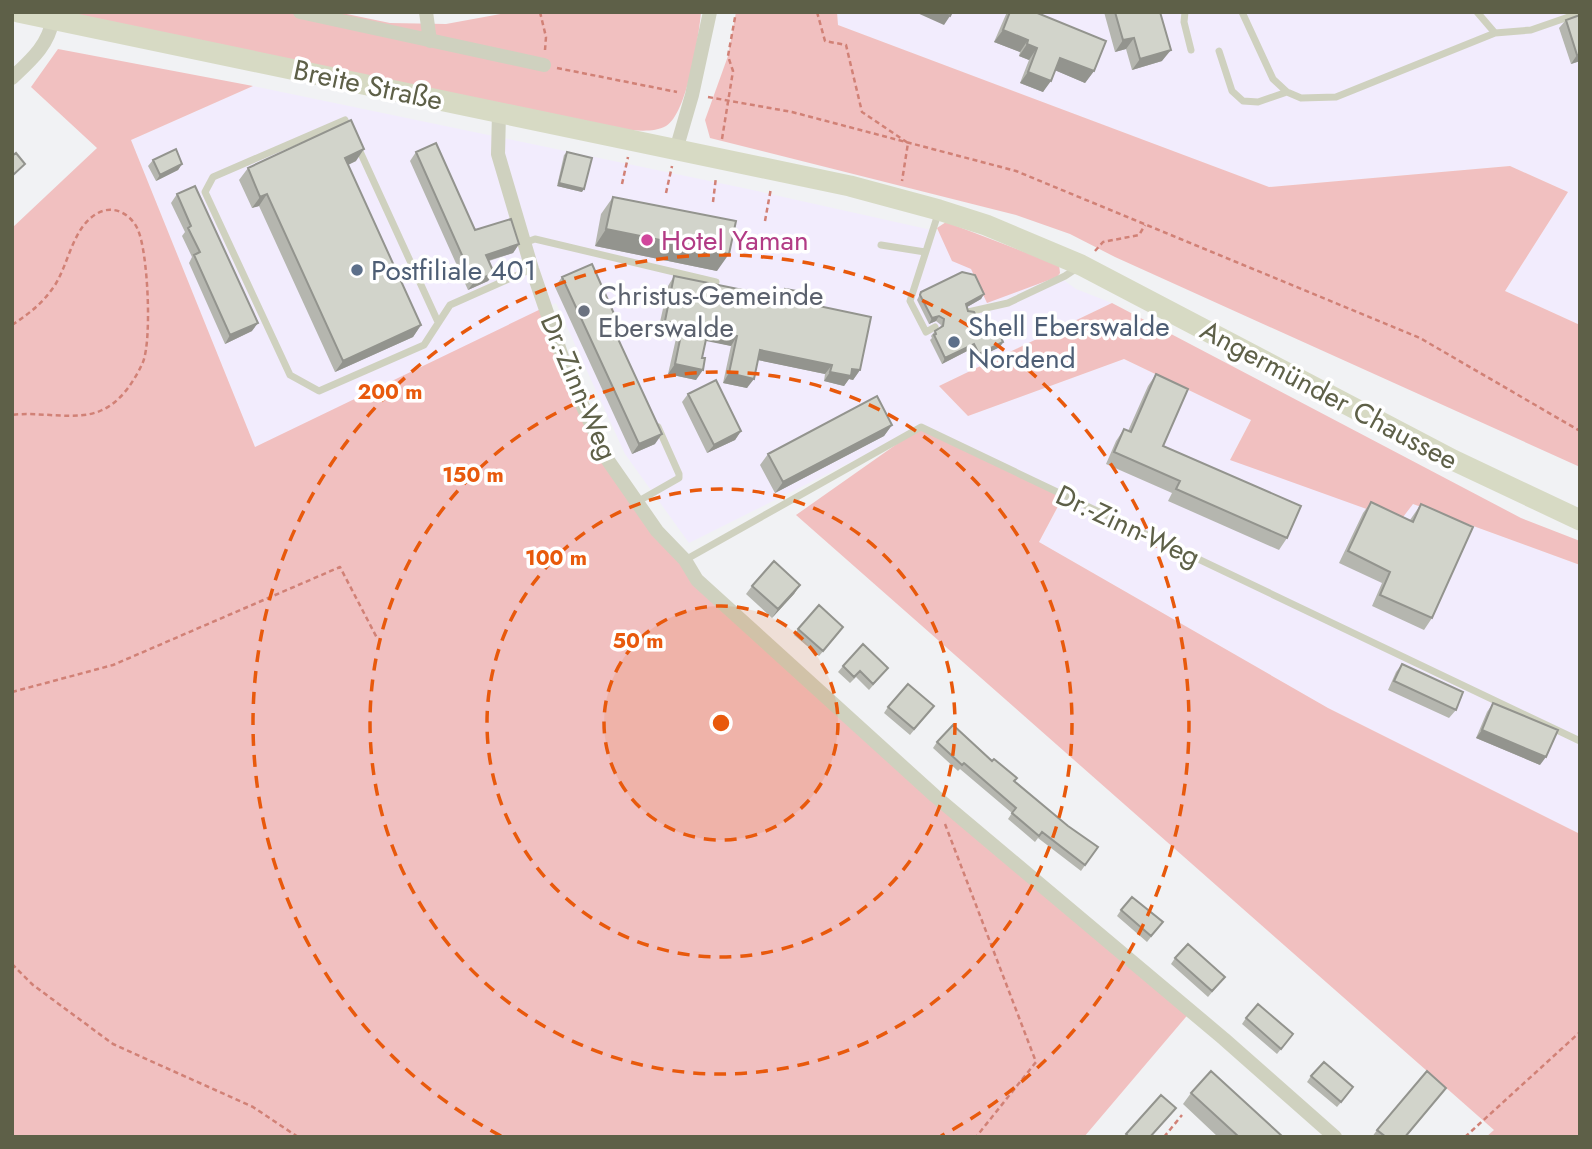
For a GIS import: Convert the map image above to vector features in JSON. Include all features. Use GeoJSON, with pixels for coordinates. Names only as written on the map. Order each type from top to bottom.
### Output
{"type":"FeatureCollection","features":[{"type":"Feature","properties":{"kind":"main road","name":"Breite Straße"},"geometry":{"type":"LineString","coordinates":[[18,12],[499,113],[674,158],[718,159]]}},
{"type":"Feature","properties":{"kind":"main road","name":"Angermünder Chaussee"},"geometry":{"type":"LineString","coordinates":[[718,159],[850,186],[986,225],[1081,265],[1453,460],[1580,520]]}},
{"type":"Feature","properties":{"kind":"street"},"geometry":{"type":"LineString","coordinates":[[300,12],[544,65]]}},
{"type":"Feature","properties":{"kind":"street"},"geometry":{"type":"LineString","coordinates":[[426,12],[430,41]]}},
{"type":"Feature","properties":{"kind":"street"},"geometry":{"type":"LineString","coordinates":[[674,158],[692,95],[710,12]]}},
{"type":"Feature","properties":{"kind":"street"},"geometry":{"type":"LineString","coordinates":[[12,78],[39,52],[50,34],[53,19]]}},
{"type":"Feature","properties":{"kind":"street","name":"Dr.-Zinn-Weg"},"geometry":{"type":"LineString","coordinates":[[499,113],[498,154],[532,269],[568,374],[607,459],[657,531],[685,560],[697,579],[934,796],[1224,1039],[1335,1137]]}},
{"type":"Feature","properties":{"kind":"lane"},"geometry":{"type":"LineString","coordinates":[[1185,12],[1184,22],[1191,50]]}},
{"type":"Feature","properties":{"kind":"lane"},"geometry":{"type":"LineString","coordinates":[[1242,12],[1273,79],[1287,92],[1301,98],[1336,97],[1495,33],[1531,30],[1580,13]]}},
{"type":"Feature","properties":{"kind":"lane"},"geometry":{"type":"LineString","coordinates":[[1477,12],[1495,33]]}},
{"type":"Feature","properties":{"kind":"lane"},"geometry":{"type":"LineString","coordinates":[[1219,51],[1232,91],[1243,102],[1258,102],[1287,92]]}},
{"type":"Feature","properties":{"kind":"lane"},"geometry":{"type":"LineString","coordinates":[[438,322],[345,120],[213,177],[205,192],[290,375],[319,391],[424,345],[450,305],[532,269]]}},
{"type":"Feature","properties":{"kind":"lane"},"geometry":{"type":"LineString","coordinates":[[935,327],[926,332],[910,301],[939,210]]}},
{"type":"Feature","properties":{"kind":"lane"},"geometry":{"type":"LineString","coordinates":[[524,243],[535,239],[716,282]]}},
{"type":"Feature","properties":{"kind":"lane"},"geometry":{"type":"LineString","coordinates":[[881,245],[925,252]]}},
{"type":"Feature","properties":{"kind":"lane"},"geometry":{"type":"LineString","coordinates":[[968,312],[1008,303],[1065,276],[1081,265]]}},
{"type":"Feature","properties":{"kind":"lane"},"geometry":{"type":"LineString","coordinates":[[636,502],[679,478],[653,416]]}},
{"type":"Feature","properties":{"kind":"lane","name":"Dr.-Zinn-Weg"},"geometry":{"type":"LineString","coordinates":[[685,560],[921,427],[1580,741]]}},
{"type":"Feature","properties":{"kind":"path"},"geometry":{"type":"LineString","coordinates":[[540,12],[545,37],[544,65],[792,112],[1016,171],[1420,338],[1580,431]]}},
{"type":"Feature","properties":{"kind":"path"},"geometry":{"type":"LineString","coordinates":[[728,101],[733,71],[728,56],[736,12]]}},
{"type":"Feature","properties":{"kind":"path"},"geometry":{"type":"LineString","coordinates":[[817,12],[825,41],[846,45],[862,113],[908,143]]}},
{"type":"Feature","properties":{"kind":"path"},"geometry":{"type":"LineString","coordinates":[[899,199],[908,143]]}},
{"type":"Feature","properties":{"kind":"path"},"geometry":{"type":"LineString","coordinates":[[622,184],[628,157]]}},
{"type":"Feature","properties":{"kind":"path"},"geometry":{"type":"LineString","coordinates":[[666,193],[674,158]]}},
{"type":"Feature","properties":{"kind":"path"},"geometry":{"type":"LineString","coordinates":[[12,324],[41,305],[57,282],[82,229],[99,212],[115,210],[129,216],[138,230],[145,260],[148,317],[144,360],[127,390],[103,410],[80,416],[45,413],[12,415]]}},
{"type":"Feature","properties":{"kind":"path"},"geometry":{"type":"LineString","coordinates":[[1081,265],[1091,258],[1099,244],[1139,235],[1145,224]]}},
{"type":"Feature","properties":{"kind":"path"},"geometry":{"type":"LineString","coordinates":[[12,692],[113,665],[340,567],[377,638]]}},
{"type":"Feature","properties":{"kind":"path"},"geometry":{"type":"LineString","coordinates":[[934,796],[1036,1062],[976,1137]]}},
{"type":"Feature","properties":{"kind":"path"},"geometry":{"type":"LineString","coordinates":[[12,964],[33,985],[113,1044],[253,1107],[298,1137]]}},
{"type":"Feature","properties":{"kind":"path"},"geometry":{"type":"LineString","coordinates":[[1465,1137],[1580,1032]]}},
{"type":"Feature","properties":{"kind":"path"},"geometry":{"type":"LineString","coordinates":[[1164,1137],[1182,1115]]}},
{"type":"Feature","properties":{"kind":"shaded area"},"geometry":{"type":"Polygon","coordinates":[[[50,12],[337,12],[390,23],[446,24],[511,12],[701,12],[691,74],[680,106],[666,126],[645,131],[622,130],[50,12]]]}},
{"type":"Feature","properties":{"kind":"shaded area"},"geometry":{"type":"Polygon","coordinates":[[[736,12],[837,12],[838,25],[1269,187],[1510,166],[1568,192],[1505,291],[1580,325],[1580,467],[1115,257],[1070,234],[1016,215],[710,138],[705,120],[728,56],[736,12]]]}},
{"type":"Feature","properties":{"kind":"shaded area"},"geometry":{"type":"Polygon","coordinates":[[[837,12],[1580,12],[1580,325],[1505,291],[1568,192],[1510,166],[1269,187],[838,25],[837,12]]]}},
{"type":"Feature","properties":{"kind":"shaded area"},"geometry":{"type":"Polygon","coordinates":[[[58,49],[253,86],[131,140],[255,447],[545,307],[607,459],[697,580],[1191,1011],[1084,1137],[12,1137],[12,228],[97,148],[31,87],[58,49]]]}},
{"type":"Feature","properties":{"kind":"shaded area"},"geometry":{"type":"Polygon","coordinates":[[[253,86],[748,189],[954,235],[1047,268],[1076,289],[1112,303],[939,386],[968,416],[1124,359],[1251,420],[1230,459],[1413,504],[1580,565],[1580,834],[1328,708],[1039,542],[1064,496],[921,427],[689,543],[625,454],[556,303],[255,447],[131,140],[253,86]]]}},
{"type":"Feature","properties":{"kind":"shaded area"},"geometry":{"type":"Polygon","coordinates":[[[946,222],[1059,265],[1060,273],[1057,277],[987,303],[971,269],[952,261],[937,228],[946,222]]]}},
{"type":"Feature","properties":{"kind":"shaded area"},"geometry":{"type":"Polygon","coordinates":[[[1112,303],[1521,518],[1580,541],[1580,565],[1413,504],[1400,521],[1230,460],[1251,420],[1124,359],[968,416],[939,386],[1112,303]]]}},
{"type":"Feature","properties":{"kind":"shaded area"},"geometry":{"type":"Polygon","coordinates":[[[921,427],[1064,495],[1039,542],[1328,708],[1580,834],[1580,1137],[1486,1137],[1494,1130],[796,515],[921,427]]]}},
{"type":"Feature","properties":{"kind":"building"},"geometry":{"type":"Polygon","coordinates":[[[1010,12],[1035,12],[1106,41],[1094,71],[1060,58],[1051,81],[1028,72],[1037,48],[1027,44],[1028,40],[1003,30],[1010,12]]]}},
{"type":"Feature","properties":{"kind":"building"},"geometry":{"type":"Polygon","coordinates":[[[1115,12],[1160,12],[1171,50],[1140,59],[1134,38],[1123,40],[1115,12]]]}},
{"type":"Feature","properties":{"kind":"building"},"geometry":{"type":"Polygon","coordinates":[[[1580,15],[1580,55],[1577,55],[1566,20],[1580,15]]]}},
{"type":"Feature","properties":{"kind":"building"},"geometry":{"type":"Polygon","coordinates":[[[351,120],[364,149],[345,158],[421,325],[343,361],[267,194],[260,197],[248,168],[351,120]]]}},
{"type":"Feature","properties":{"kind":"building"},"geometry":{"type":"Polygon","coordinates":[[[436,143],[475,230],[511,219],[519,244],[486,255],[494,273],[474,282],[416,152],[436,143]]]}},
{"type":"Feature","properties":{"kind":"building"},"geometry":{"type":"Polygon","coordinates":[[[176,149],[182,164],[160,175],[153,160],[176,149]]]}},
{"type":"Feature","properties":{"kind":"building"},"geometry":{"type":"Polygon","coordinates":[[[567,152],[592,158],[584,189],[559,183],[567,152]]]}},
{"type":"Feature","properties":{"kind":"building"},"geometry":{"type":"Polygon","coordinates":[[[16,153],[25,164],[12,176],[12,156],[16,153]]]}},
{"type":"Feature","properties":{"kind":"building"},"geometry":{"type":"Polygon","coordinates":[[[195,186],[258,323],[230,335],[194,255],[200,252],[188,228],[191,226],[177,194],[195,186]]]}},
{"type":"Feature","properties":{"kind":"building"},"geometry":{"type":"Polygon","coordinates":[[[613,197],[736,221],[729,254],[606,229],[613,197]]]}},
{"type":"Feature","properties":{"kind":"building"},"geometry":{"type":"Polygon","coordinates":[[[592,264],[619,325],[613,328],[662,434],[639,444],[562,277],[592,264]]]}},
{"type":"Feature","properties":{"kind":"building"},"geometry":{"type":"Polygon","coordinates":[[[962,272],[975,275],[984,294],[966,304],[968,311],[974,312],[986,336],[998,330],[1003,342],[979,354],[974,344],[945,358],[934,335],[935,331],[943,326],[944,319],[939,316],[932,318],[920,295],[921,292],[962,272]]]}},
{"type":"Feature","properties":{"kind":"building"},"geometry":{"type":"Polygon","coordinates":[[[674,276],[783,298],[785,289],[797,291],[795,301],[871,317],[860,370],[852,369],[851,376],[830,372],[832,365],[760,350],[754,379],[729,373],[737,336],[708,330],[702,358],[705,358],[703,370],[675,364],[683,325],[665,321],[674,276]]]}},
{"type":"Feature","properties":{"kind":"building"},"geometry":{"type":"Polygon","coordinates":[[[1156,374],[1188,389],[1163,446],[1301,506],[1287,538],[1176,489],[1180,481],[1114,452],[1124,429],[1131,432],[1156,374]]]}},
{"type":"Feature","properties":{"kind":"building"},"geometry":{"type":"Polygon","coordinates":[[[716,380],[741,431],[714,445],[688,394],[716,380]]]}},
{"type":"Feature","properties":{"kind":"building"},"geometry":{"type":"Polygon","coordinates":[[[877,396],[892,425],[783,482],[768,454],[877,396]]]}},
{"type":"Feature","properties":{"kind":"building"},"geometry":{"type":"Polygon","coordinates":[[[1371,502],[1413,522],[1421,504],[1473,527],[1432,618],[1380,595],[1390,572],[1348,551],[1371,502]]]}},
{"type":"Feature","properties":{"kind":"building"},"geometry":{"type":"Polygon","coordinates":[[[774,561],[800,585],[778,609],[752,586],[774,561]]]}},
{"type":"Feature","properties":{"kind":"building"},"geometry":{"type":"Polygon","coordinates":[[[819,605],[843,627],[823,651],[798,629],[819,605]]]}},
{"type":"Feature","properties":{"kind":"building"},"geometry":{"type":"Polygon","coordinates":[[[863,644],[888,668],[873,684],[860,671],[854,677],[843,666],[863,644]]]}},
{"type":"Feature","properties":{"kind":"building"},"geometry":{"type":"Polygon","coordinates":[[[1402,664],[1463,692],[1456,710],[1394,681],[1402,664]]]}},
{"type":"Feature","properties":{"kind":"building"},"geometry":{"type":"Polygon","coordinates":[[[908,684],[934,706],[914,729],[888,707],[908,684]]]}},
{"type":"Feature","properties":{"kind":"building"},"geometry":{"type":"Polygon","coordinates":[[[1493,703],[1558,730],[1546,757],[1482,730],[1493,703]]]}},
{"type":"Feature","properties":{"kind":"building"},"geometry":{"type":"Polygon","coordinates":[[[953,725],[992,761],[994,759],[1017,778],[1014,781],[1098,847],[1085,865],[1042,832],[1039,836],[1012,813],[1016,808],[937,742],[953,725]]]}},
{"type":"Feature","properties":{"kind":"building"},"geometry":{"type":"Polygon","coordinates":[[[1132,897],[1163,922],[1151,936],[1121,910],[1132,897]]]}},
{"type":"Feature","properties":{"kind":"building"},"geometry":{"type":"Polygon","coordinates":[[[1188,944],[1225,977],[1212,991],[1175,958],[1188,944]]]}},
{"type":"Feature","properties":{"kind":"building"},"geometry":{"type":"Polygon","coordinates":[[[1258,1004],[1293,1034],[1281,1049],[1246,1018],[1258,1004]]]}},
{"type":"Feature","properties":{"kind":"building"},"geometry":{"type":"Polygon","coordinates":[[[1324,1062],[1353,1087],[1341,1102],[1311,1076],[1324,1062]]]}},
{"type":"Feature","properties":{"kind":"building"},"geometry":{"type":"Polygon","coordinates":[[[1211,1071],[1283,1137],[1239,1137],[1191,1093],[1211,1071]]]}},
{"type":"Feature","properties":{"kind":"building"},"geometry":{"type":"Polygon","coordinates":[[[1427,1071],[1446,1088],[1405,1137],[1386,1137],[1377,1130],[1427,1071]]]}},
{"type":"Feature","properties":{"kind":"building"},"geometry":{"type":"Polygon","coordinates":[[[1161,1095],[1176,1108],[1150,1137],[1129,1137],[1126,1134],[1161,1095]]]}},
{"type":"Feature","properties":{"kind":"place","name":"Hotel Yaman"},"geometry":{"type":"Point","coordinates":[647,240]}},
{"type":"Feature","properties":{"kind":"place","name":"Postfiliale 401"},"geometry":{"type":"Point","coordinates":[357,270]}},
{"type":"Feature","properties":{"kind":"place","name":"Christus-Gemeinde Eberswalde"},"geometry":{"type":"Point","coordinates":[584,311]}},
{"type":"Feature","properties":{"kind":"place","name":"Shell Eberswalde Nordend"},"geometry":{"type":"Point","coordinates":[954,342]}}]}
